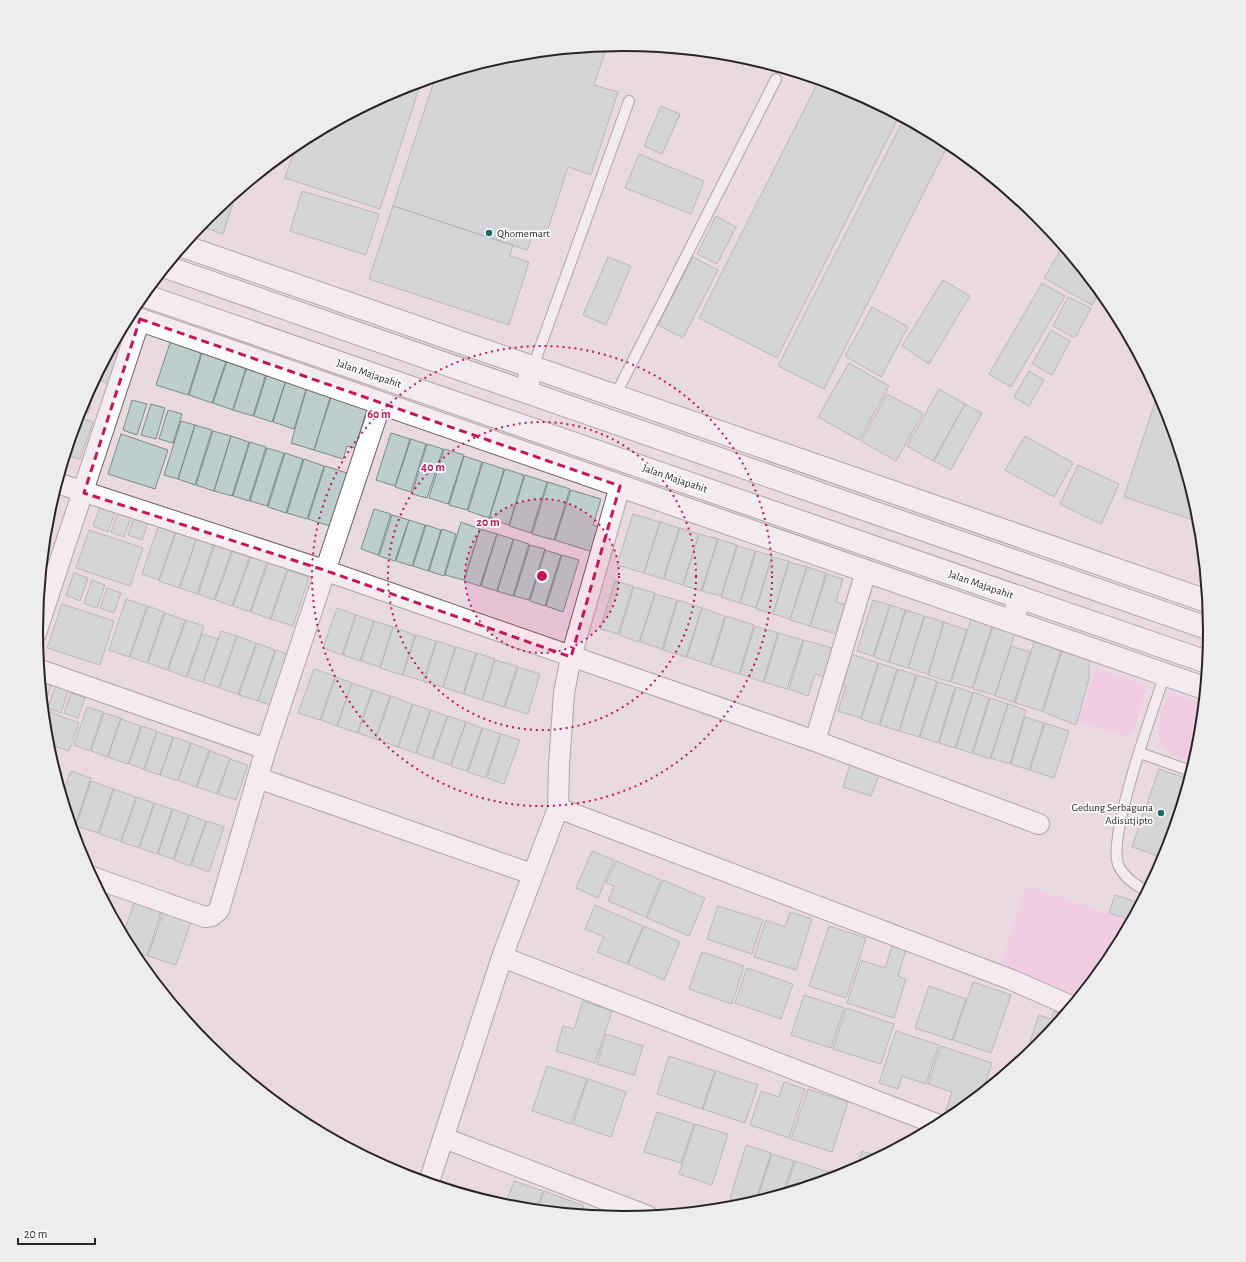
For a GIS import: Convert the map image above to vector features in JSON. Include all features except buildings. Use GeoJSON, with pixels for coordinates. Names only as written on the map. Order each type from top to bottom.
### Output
{"type":"FeatureCollection","features":[{"type":"Feature","properties":{"kind":"main road"},"geometry":{"type":"LineString","coordinates":[[188,248],[1202,599]]}},
{"type":"Feature","properties":{"kind":"main road"},"geometry":{"type":"LineString","coordinates":[[171,269],[1203,627]]}},
{"type":"Feature","properties":{"kind":"main road","name":"Jalan Majapahit"},"geometry":{"type":"LineString","coordinates":[[149,297],[1202,660]]}},
{"type":"Feature","properties":{"kind":"main road"},"geometry":{"type":"LineString","coordinates":[[136,318],[866,571],[1012,620],[1200,687]]}},
{"type":"Feature","properties":{"kind":"main road"},"geometry":{"type":"LineString","coordinates":[[525,391],[533,367]]}},
{"type":"Feature","properties":{"kind":"main road"},"geometry":{"type":"LineString","coordinates":[[1012,620],[1020,597]]}},
{"type":"Feature","properties":{"kind":"street"},"geometry":{"type":"LineString","coordinates":[[44,611],[84,493],[132,323]]}},
{"type":"Feature","properties":{"kind":"street"},"geometry":{"type":"LineString","coordinates":[[99,880],[204,917],[212,916],[219,910],[266,749],[324,570],[381,403]]}},
{"type":"Feature","properties":{"kind":"street"},"geometry":{"type":"LineString","coordinates":[[62,485],[324,570],[815,741],[1039,824]]}},
{"type":"Feature","properties":{"kind":"street"},"geometry":{"type":"LineString","coordinates":[[430,1178],[502,958],[532,874],[558,808],[564,693],[571,657],[620,486]]}},
{"type":"Feature","properties":{"kind":"street"},"geometry":{"type":"LineString","coordinates":[[815,741],[866,571]]}},
{"type":"Feature","properties":{"kind":"street"},"geometry":{"type":"LineString","coordinates":[[44,671],[266,749]]}},
{"type":"Feature","properties":{"kind":"street"},"geometry":{"type":"LineString","coordinates":[[258,778],[532,874]]}},
{"type":"Feature","properties":{"kind":"street"},"geometry":{"type":"LineString","coordinates":[[558,808],[1012,980],[1066,1004]]}},
{"type":"Feature","properties":{"kind":"street"},"geometry":{"type":"LineString","coordinates":[[502,958],[931,1122]]}},
{"type":"Feature","properties":{"kind":"street"},"geometry":{"type":"LineString","coordinates":[[444,1138],[634,1211]]}},
{"type":"Feature","properties":{"kind":"lane"},"geometry":{"type":"LineString","coordinates":[[615,396],[776,79]]}},
{"type":"Feature","properties":{"kind":"lane"},"geometry":{"type":"LineString","coordinates":[[533,367],[628,101]]}},
{"type":"Feature","properties":{"kind":"lane"},"geometry":{"type":"LineString","coordinates":[[1143,889],[1137,886],[1122,872],[1117,855],[1118,834],[1140,753],[1165,674]]}},
{"type":"Feature","properties":{"kind":"lane"},"geometry":{"type":"LineString","coordinates":[[1140,753],[1186,769]]}},
{"type":"Feature","properties":{"kind":"highlighted area"},"geometry":{"type":"Polygon","coordinates":[[[140,319],[620,486],[571,657],[324,570],[84,493],[140,319]]]}},
{"type":"Feature","properties":{"kind":"shaded area"},"geometry":{"type":"Polygon","coordinates":[[[1096,668],[1147,685],[1135,728],[1127,737],[1078,722],[1096,668]]]}},
{"type":"Feature","properties":{"kind":"shaded area"},"geometry":{"type":"Polygon","coordinates":[[[1169,692],[1198,702],[1188,760],[1170,753],[1164,747],[1160,740],[1159,732],[1161,716],[1169,692]]]}},
{"type":"Feature","properties":{"kind":"shaded area"},"geometry":{"type":"Polygon","coordinates":[[[1026,886],[1126,919],[1105,953],[1083,984],[1064,1007],[995,982],[1026,886]]]}},
{"type":"Feature","properties":{"kind":"place","name":"Qhomemart"},"geometry":{"type":"Point","coordinates":[489,233]}},
{"type":"Feature","properties":{"kind":"place","name":"Gedung Serbaguna Adisutjipto"},"geometry":{"type":"Point","coordinates":[1161,813]}}]}
